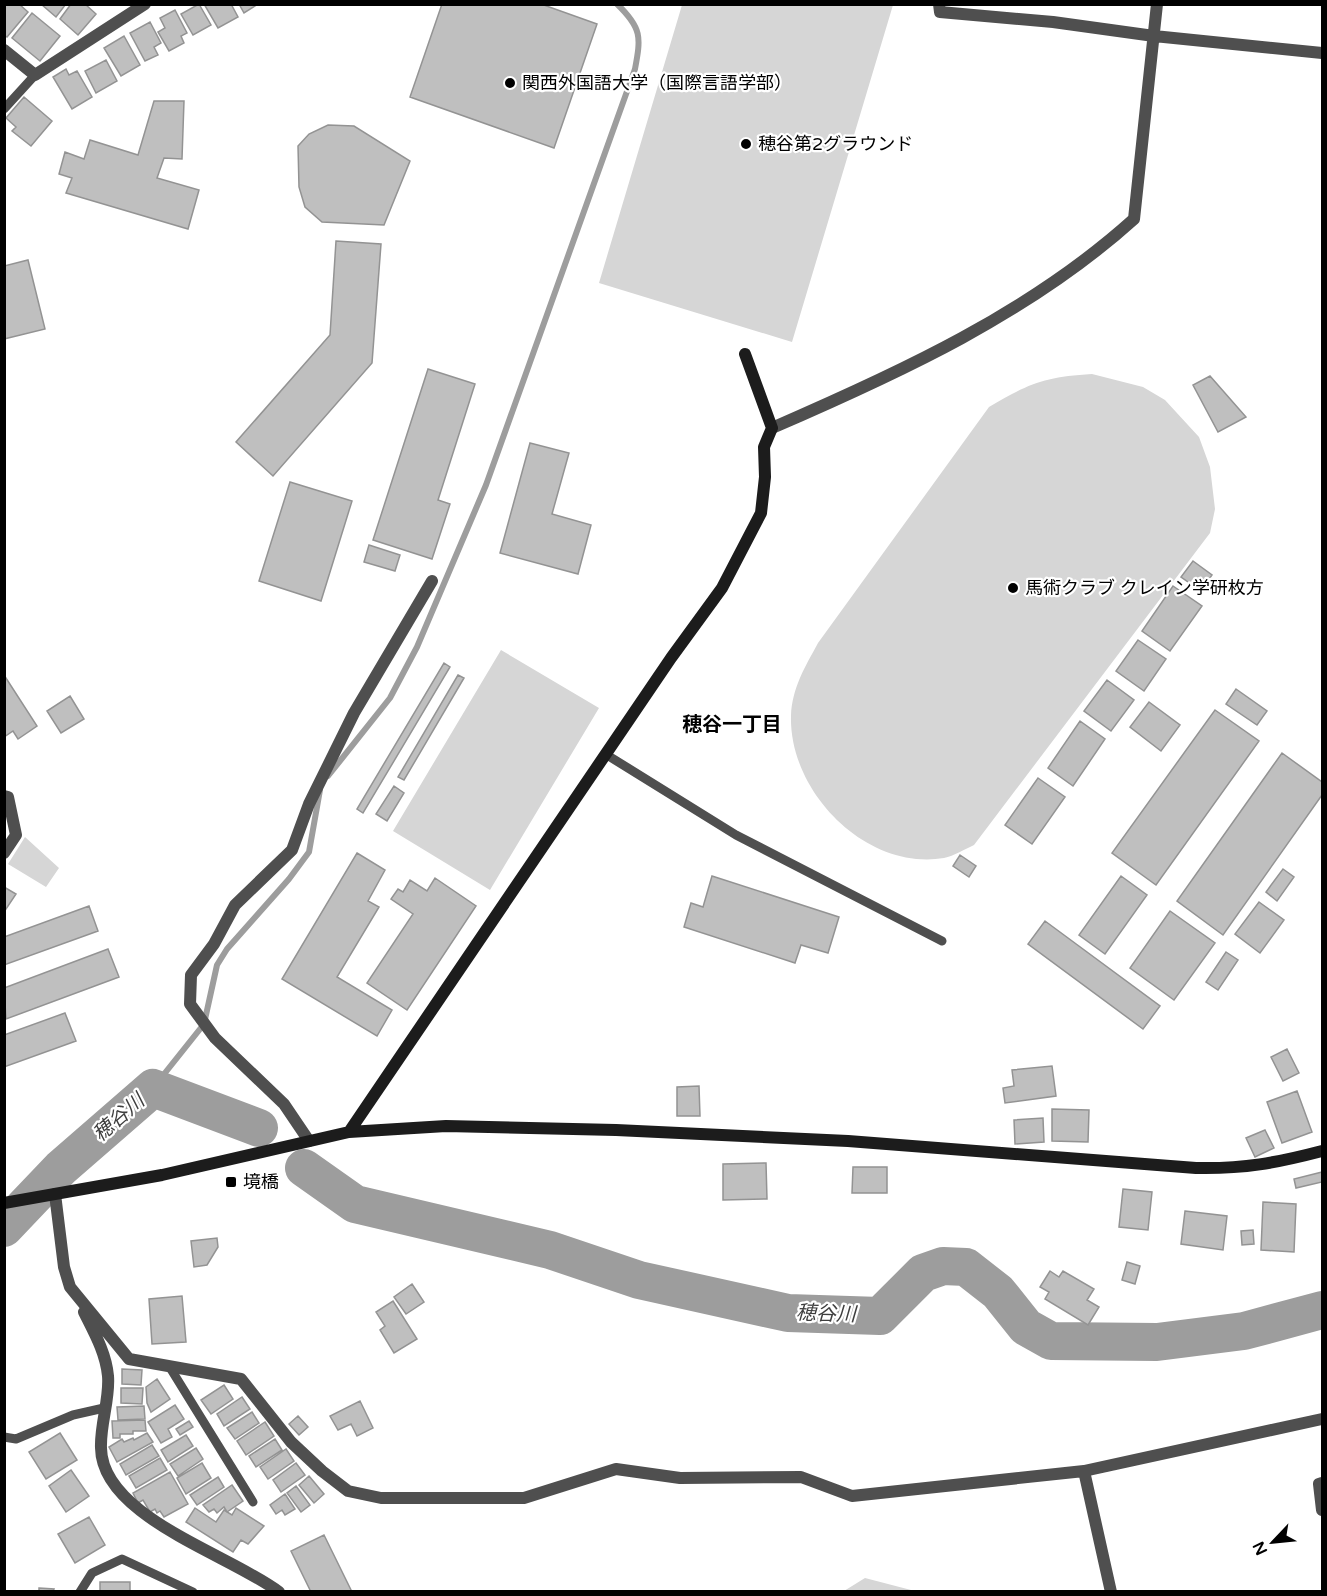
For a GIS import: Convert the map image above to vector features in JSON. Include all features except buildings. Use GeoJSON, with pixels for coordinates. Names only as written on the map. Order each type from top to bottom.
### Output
{"type":"FeatureCollection","features":[{"type":"Feature","properties":{"kind":"street"},"geometry":{"type":"LineString","coordinates":[[939,4],[940,12],[1053,22],[1154,36],[1323,53]]}},
{"type":"Feature","properties":{"kind":"street"},"geometry":{"type":"LineString","coordinates":[[772,428],[845,397],[980,328],[1094,255],[1134,219],[1157,4]]}},
{"type":"Feature","properties":{"kind":"street"},"geometry":{"type":"LineString","coordinates":[[4,51],[35,75],[135,7]]}},
{"type":"Feature","properties":{"kind":"street"},"geometry":{"type":"LineString","coordinates":[[349,1132],[671,658],[722,588],[761,513],[764,447],[772,428],[746,354]]}},
{"type":"Feature","properties":{"kind":"street"},"geometry":{"type":"LineString","coordinates":[[309,1141],[284,1104],[215,1038],[190,1004],[191,975],[214,944],[235,905],[292,850],[309,804],[354,713],[432,581]]}},
{"type":"Feature","properties":{"kind":"street"},"geometry":{"type":"LineString","coordinates":[[4,796],[8,797],[16,835],[4,853]]}},
{"type":"Feature","properties":{"kind":"street"},"geometry":{"type":"LineString","coordinates":[[4,1203],[162,1175],[349,1132],[446,1126],[616,1130],[848,1141],[1196,1168],[1238,1169],[1269,1165],[1323,1151]]}},
{"type":"Feature","properties":{"kind":"street"},"geometry":{"type":"LineString","coordinates":[[50,1195],[70,1287],[129,1359],[241,1379],[291,1442],[322,1471],[348,1491],[381,1498],[524,1498],[616,1469],[680,1478],[801,1477],[852,1497],[1084,1471],[1323,1419]]}},
{"type":"Feature","properties":{"kind":"street"},"geometry":{"type":"LineString","coordinates":[[74,1292],[100,1344],[108,1377],[100,1451],[112,1485],[126,1500],[166,1528],[279,1592]]}},
{"type":"Feature","properties":{"kind":"street"},"geometry":{"type":"LineString","coordinates":[[1084,1471],[1111,1592]]}},
{"type":"Feature","properties":{"kind":"street"},"geometry":{"type":"LineString","coordinates":[[1323,1483],[1319,1484],[1323,1510]]}},
{"type":"Feature","properties":{"kind":"lane"},"geometry":{"type":"LineString","coordinates":[[4,109],[35,75]]}},
{"type":"Feature","properties":{"kind":"lane"},"geometry":{"type":"LineString","coordinates":[[607,755],[736,835],[942,941]]}},
{"type":"Feature","properties":{"kind":"lane"},"geometry":{"type":"LineString","coordinates":[[169,1366],[253,1502]]}},
{"type":"Feature","properties":{"kind":"lane"},"geometry":{"type":"LineString","coordinates":[[4,1437],[16,1439],[73,1415],[104,1408]]}},
{"type":"Feature","properties":{"kind":"lane"},"geometry":{"type":"LineString","coordinates":[[80,1592],[92,1573],[122,1559],[193,1592]]}},
{"type":"Feature","properties":{"kind":"shaded area","name":"穂谷第2グラウンド"},"geometry":{"type":"Polygon","coordinates":[[[682,5],[893,5],[792,342],[599,283],[682,5]]]}},
{"type":"Feature","properties":{"kind":"shaded area","name":"馬術クラブ クレイン学研枚方"},"geometry":{"type":"Polygon","coordinates":[[[1092,374],[1143,387],[1165,400],[1199,437],[1210,467],[1215,509],[1210,533],[974,845],[944,858],[915,859],[887,852],[861,839],[838,820],[818,798],[803,772],[794,744],[791,716],[800,678],[818,643],[989,407],[1016,392],[1049,379],[1092,374]]]}},
{"type":"Feature","properties":{"kind":"shaded area"},"geometry":{"type":"Polygon","coordinates":[[[501,650],[599,708],[490,890],[393,831],[501,650]]]}},
{"type":"Feature","properties":{"kind":"shaded area"},"geometry":{"type":"Polygon","coordinates":[[[25,837],[59,868],[46,887],[8,864],[25,837]]]}},
{"type":"Feature","properties":{"kind":"shaded area"},"geometry":{"type":"Polygon","coordinates":[[[865,1578],[911,1590],[912,1591],[844,1591],[865,1578]]]}},
{"type":"Feature","properties":{"kind":"waterway"},"geometry":{"type":"LineString","coordinates":[[328,776],[390,698],[417,647],[486,485],[635,69],[638,34],[631,20],[617,4]]}},
{"type":"Feature","properties":{"kind":"waterway"},"geometry":{"type":"LineString","coordinates":[[153,1088],[204,1024],[217,965],[227,949],[289,879],[309,852],[320,790]]}},
{"type":"Feature","properties":{"kind":"waterway","name":"穂谷川"},"geometry":{"type":"LineString","coordinates":[[4,1228],[61,1168],[153,1088],[259,1128]]}},
{"type":"Feature","properties":{"kind":"waterway","name":"穂谷川"},"geometry":{"type":"LineString","coordinates":[[304,1168],[355,1204],[550,1250],[639,1280],[788,1313],[880,1316],[923,1273],[943,1266],[966,1267],[998,1292],[1026,1327],[1051,1341],[1157,1342],[1244,1331],[1322,1310]]}},
{"type":"Feature","properties":{"kind":"place","name":"関西外国語大学（国際言語学部）"},"geometry":{"type":"Point","coordinates":[510,83]}},
{"type":"Feature","properties":{"kind":"place","name":"穂谷第2グラウンド"},"geometry":{"type":"Point","coordinates":[746,144]}},
{"type":"Feature","properties":{"kind":"place","name":"馬術クラブ クレイン学研枚方"},"geometry":{"type":"Point","coordinates":[1013,588]}},
{"type":"Feature","properties":{"kind":"place","name":"境橋"},"geometry":{"type":"Point","coordinates":[231,1182]}},
{"type":"Feature","properties":{"kind":"district","name":"穂谷一丁目"},"geometry":{"type":"Point","coordinates":[732,725]}}]}
